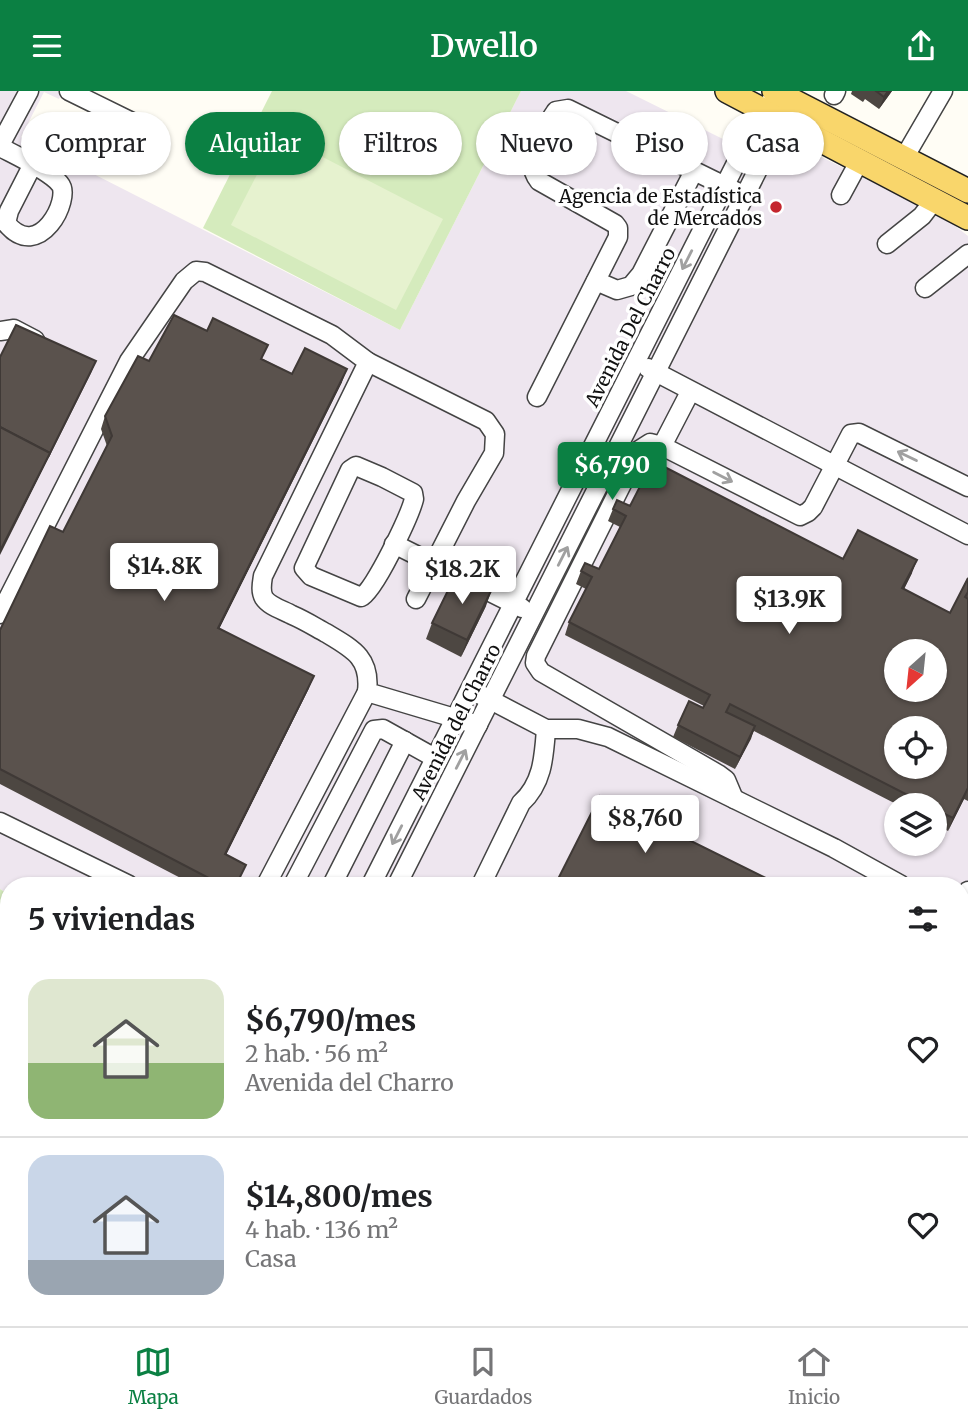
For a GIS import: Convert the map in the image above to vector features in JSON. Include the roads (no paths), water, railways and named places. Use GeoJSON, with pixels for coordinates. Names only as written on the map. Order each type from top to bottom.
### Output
{"type":"FeatureCollection","features":[{"type":"Feature","properties":{"kind":"main road"},"geometry":{"type":"LineString","coordinates":[[727,91],[781,99],[968,218]]}},
{"type":"Feature","properties":{"kind":"main road"},"geometry":{"type":"LineString","coordinates":[[865,150],[904,158],[968,191]]}},
{"type":"Feature","properties":{"kind":"street"},"geometry":{"type":"LineString","coordinates":[[21,155],[2,138],[29,91]]}},
{"type":"Feature","properties":{"kind":"street"},"geometry":{"type":"LineString","coordinates":[[69,91],[112,112]]}},
{"type":"Feature","properties":{"kind":"street"},"geometry":{"type":"LineString","coordinates":[[904,158],[943,91]]}},
{"type":"Feature","properties":{"kind":"street","name":"Avenida Del Charro"},"geometry":{"type":"LineString","coordinates":[[375,877],[725,186],[781,99]]}},
{"type":"Feature","properties":{"kind":"street","name":"Avenida del Charro"},"geometry":{"type":"LineString","coordinates":[[401,877],[745,196],[781,99]]}},
{"type":"Feature","properties":{"kind":"street"},"geometry":{"type":"LineString","coordinates":[[537,397],[618,237],[618,228],[615,223],[539,181],[533,174],[531,162],[546,126],[556,111],[568,109],[611,130]]}},
{"type":"Feature","properties":{"kind":"street"},"geometry":{"type":"LineString","coordinates":[[841,194],[865,150]]}},
{"type":"Feature","properties":{"kind":"street"},"geometry":{"type":"LineString","coordinates":[[596,281],[617,290],[631,286],[642,274],[692,175]]}},
{"type":"Feature","properties":{"kind":"street"},"geometry":{"type":"LineString","coordinates":[[702,175],[745,196]]}},
{"type":"Feature","properties":{"kind":"street"},"geometry":{"type":"LineString","coordinates":[[887,244],[922,216],[935,199]]}},
{"type":"Feature","properties":{"kind":"street"},"geometry":{"type":"LineString","coordinates":[[925,288],[968,254]]}},
{"type":"Feature","properties":{"kind":"street"},"geometry":{"type":"LineString","coordinates":[[0,614],[129,361],[190,275],[196,271],[205,272],[332,335],[368,362],[486,421],[495,434],[494,453],[416,599]]}},
{"type":"Feature","properties":{"kind":"street"},"geometry":{"type":"LineString","coordinates":[[0,331],[14,329],[44,345]]}},
{"type":"Feature","properties":{"kind":"street"},"geometry":{"type":"LineString","coordinates":[[270,877],[367,692],[368,678],[358,654],[301,618],[268,602],[261,592],[262,576],[368,362]]}},
{"type":"Feature","properties":{"kind":"street"},"geometry":{"type":"LineString","coordinates":[[635,362],[968,535]]}},
{"type":"Feature","properties":{"kind":"street"},"geometry":{"type":"LineString","coordinates":[[662,446],[690,391]]}},
{"type":"Feature","properties":{"kind":"street"},"geometry":{"type":"LineString","coordinates":[[734,799],[726,780],[718,774],[541,673],[535,663],[536,656],[639,450],[650,443],[662,446],[800,516],[813,507],[851,435],[859,433],[968,487]]}},
{"type":"Feature","properties":{"kind":"street"},"geometry":{"type":"LineString","coordinates":[[356,466],[401,486],[414,495],[394,544],[368,594],[361,597],[312,576],[304,568],[350,470],[356,466]]}},
{"type":"Feature","properties":{"kind":"street"},"geometry":{"type":"LineString","coordinates":[[394,544],[534,614]]}},
{"type":"Feature","properties":{"kind":"street"},"geometry":{"type":"LineString","coordinates":[[470,689],[546,729],[578,729],[608,737],[834,848],[887,877]]}},
{"type":"Feature","properties":{"kind":"street"},"geometry":{"type":"LineString","coordinates":[[367,692],[478,725]]}},
{"type":"Feature","properties":{"kind":"street"},"geometry":{"type":"LineString","coordinates":[[297,877],[371,733],[379,728],[383,729],[435,758]]}},
{"type":"Feature","properties":{"kind":"street"},"geometry":{"type":"LineString","coordinates":[[485,877],[522,803],[541,774],[546,729]]}},
{"type":"Feature","properties":{"kind":"street"},"geometry":{"type":"LineString","coordinates":[[336,877],[405,741]]}},
{"type":"Feature","properties":{"kind":"street"},"geometry":{"type":"LineString","coordinates":[[0,822],[113,877]]}},
{"type":"Feature","properties":{"kind":"place","name":"Agencia de Estadística de Mercados"},"geometry":{"type":"Point","coordinates":[776,207]}}]}
